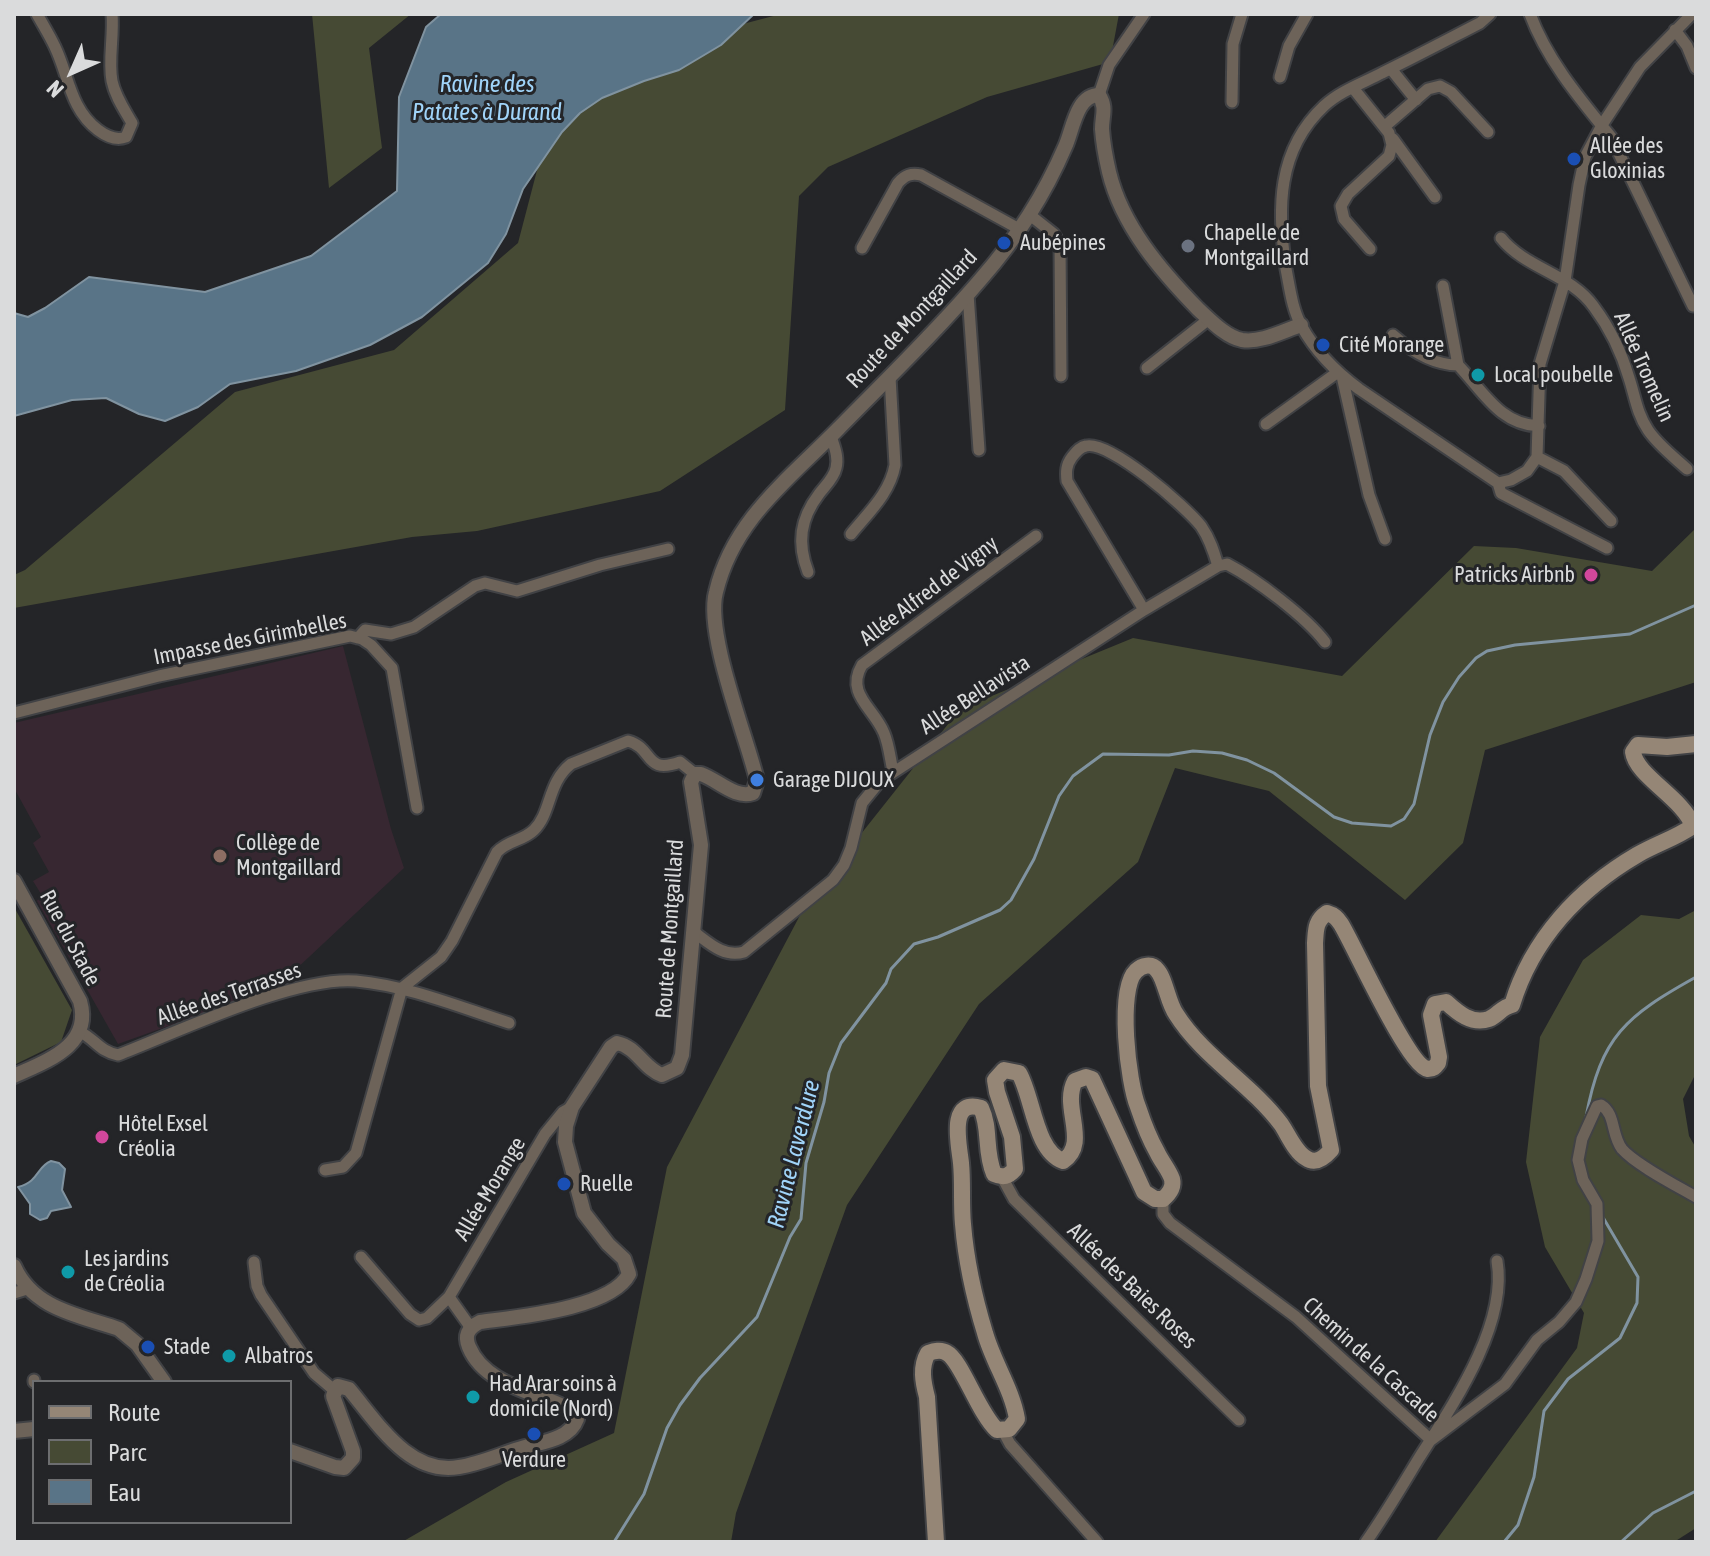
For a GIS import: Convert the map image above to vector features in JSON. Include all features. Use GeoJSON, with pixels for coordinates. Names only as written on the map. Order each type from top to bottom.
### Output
{"type":"FeatureCollection","features":[{"type":"Feature","properties":{"kind":"main road"},"geometry":{"type":"LineString","coordinates":[[936,1542],[927,1397],[923,1380],[923,1361],[928,1353],[947,1352],[954,1358],[987,1421],[997,1430],[1003,1431],[1013,1426],[1017,1419],[1014,1403],[985,1335],[966,1255],[957,1126],[959,1115],[965,1108],[981,1108],[987,1120],[987,1157],[994,1174],[1002,1177],[1010,1175],[1015,1169],[1012,1137],[995,1080],[1004,1070],[1019,1073],[1045,1146],[1052,1158],[1063,1161],[1071,1155],[1076,1144],[1070,1090],[1075,1081],[1086,1077],[1092,1079],[1144,1192],[1155,1199],[1163,1199],[1171,1192],[1173,1180],[1136,1104],[1129,1075],[1127,999],[1130,980],[1142,966],[1151,965],[1159,971],[1176,1015],[1199,1042],[1272,1112],[1303,1157],[1313,1162],[1324,1159],[1331,1150],[1318,1086],[1315,943],[1319,918],[1327,913],[1341,923],[1354,954],[1405,1043],[1420,1065],[1428,1069],[1434,1067],[1439,1057],[1431,1015],[1435,1004],[1446,1002],[1460,1015],[1480,1020],[1489,1019],[1512,1005],[1516,991],[1548,931],[1579,897],[1613,869],[1643,851],[1689,833],[1693,826],[1688,813],[1637,764],[1633,752],[1638,745],[1667,747],[1696,744]]}},
{"type":"Feature","properties":{"kind":"street"},"geometry":{"type":"LineString","coordinates":[[37,14],[56,48],[74,100],[85,120],[106,136],[121,139],[126,137],[132,123],[115,93],[111,77],[112,14]]}},
{"type":"Feature","properties":{"kind":"street"},"geometry":{"type":"LineString","coordinates":[[1144,14],[1109,65],[1099,95],[1105,110],[1102,128],[1110,174],[1131,223],[1155,263],[1209,319],[1239,340],[1262,339],[1301,325]]}},
{"type":"Feature","properties":{"kind":"street"},"geometry":{"type":"LineString","coordinates":[[1232,102],[1233,44],[1242,14]]}},
{"type":"Feature","properties":{"kind":"street"},"geometry":{"type":"LineString","coordinates":[[1280,77],[1289,46],[1307,14]]}},
{"type":"Feature","properties":{"kind":"street"},"geometry":{"type":"LineString","coordinates":[[1490,14],[1480,23],[1326,103],[1297,140],[1284,169],[1280,200],[1282,242],[1292,302],[1301,325],[1316,349],[1340,374],[1436,444],[1498,483],[1501,493],[1607,548]]}},
{"type":"Feature","properties":{"kind":"street"},"geometry":{"type":"LineString","coordinates":[[1530,14],[1558,67],[1602,125],[1625,164],[1693,306]]}},
{"type":"Feature","properties":{"kind":"street"},"geometry":{"type":"LineString","coordinates":[[1498,483],[1527,471],[1537,457],[1542,356],[1565,281],[1585,157],[1640,67],[1692,14]]}},
{"type":"Feature","properties":{"kind":"street"},"geometry":{"type":"LineString","coordinates":[[1675,30],[1687,46],[1696,68]]}},
{"type":"Feature","properties":{"kind":"street"},"geometry":{"type":"LineString","coordinates":[[1391,69],[1416,100]]}},
{"type":"Feature","properties":{"kind":"street"},"geometry":{"type":"LineString","coordinates":[[1386,130],[1434,86],[1446,87],[1488,132]]}},
{"type":"Feature","properties":{"kind":"street"},"geometry":{"type":"LineString","coordinates":[[1353,88],[1435,197]]}},
{"type":"Feature","properties":{"kind":"street","name":"Route de Montgaillard"},"geometry":{"type":"LineString","coordinates":[[471,1328],[480,1322],[583,1304],[617,1288],[629,1274],[624,1259],[584,1213],[565,1142],[566,1126],[572,1107],[606,1053],[617,1043],[632,1050],[657,1074],[666,1075],[677,1068],[682,1055],[701,845],[692,786],[695,774],[714,779],[742,795],[753,793],[756,787],[753,762],[715,630],[715,594],[729,552],[758,507],[890,377],[968,294],[1021,230],[1051,181],[1078,109],[1088,97],[1099,95]]}},
{"type":"Feature","properties":{"kind":"street"},"geometry":{"type":"LineString","coordinates":[[1370,249],[1344,219],[1341,206],[1348,194],[1389,156],[1392,145],[1386,130]]}},
{"type":"Feature","properties":{"kind":"street"},"geometry":{"type":"LineString","coordinates":[[862,248],[898,183],[913,173],[1021,230]]}},
{"type":"Feature","properties":{"kind":"street"},"geometry":{"type":"LineString","coordinates":[[1030,215],[1054,234],[1060,244],[1061,376]]}},
{"type":"Feature","properties":{"kind":"street","name":"Allée Tromelin"},"geometry":{"type":"LineString","coordinates":[[1501,238],[1515,252],[1581,291],[1596,309],[1623,362],[1638,411],[1649,433],[1687,469]]}},
{"type":"Feature","properties":{"kind":"street"},"geometry":{"type":"LineString","coordinates":[[1443,286],[1458,365],[1501,414],[1518,424],[1539,426]]}},
{"type":"Feature","properties":{"kind":"street"},"geometry":{"type":"LineString","coordinates":[[968,294],[979,450]]}},
{"type":"Feature","properties":{"kind":"street"},"geometry":{"type":"LineString","coordinates":[[1147,368],[1209,319]]}},
{"type":"Feature","properties":{"kind":"street"},"geometry":{"type":"LineString","coordinates":[[1393,335],[1413,350],[1446,365],[1458,365]]}},
{"type":"Feature","properties":{"kind":"street"},"geometry":{"type":"LineString","coordinates":[[1266,424],[1340,374]]}},
{"type":"Feature","properties":{"kind":"street"},"geometry":{"type":"LineString","coordinates":[[1340,374],[1369,495],[1385,539]]}},
{"type":"Feature","properties":{"kind":"street"},"geometry":{"type":"LineString","coordinates":[[851,534],[887,491],[893,478],[890,377]]}},
{"type":"Feature","properties":{"kind":"street"},"geometry":{"type":"LineString","coordinates":[[808,572],[803,557],[801,529],[810,507],[836,469],[837,457],[831,436]]}},
{"type":"Feature","properties":{"kind":"street"},"geometry":{"type":"LineString","coordinates":[[1144,610],[1067,481],[1068,463],[1076,451],[1085,446],[1111,453],[1169,494],[1204,530],[1218,566],[1227,564],[1242,573],[1314,627],[1325,642]]}},
{"type":"Feature","properties":{"kind":"street"},"geometry":{"type":"LineString","coordinates":[[1537,457],[1564,471],[1611,521]]}},
{"type":"Feature","properties":{"kind":"street","name":"Allée Alfred de Vigny"},"geometry":{"type":"LineString","coordinates":[[893,771],[883,732],[857,694],[855,679],[862,665],[1036,536]]}},
{"type":"Feature","properties":{"kind":"street"},"geometry":{"type":"LineString","coordinates":[[358,638],[365,630],[391,634],[414,627],[475,586],[485,583],[517,591],[600,565],[668,549]]}},
{"type":"Feature","properties":{"kind":"street","name":"Allée Bellavista"},"geometry":{"type":"LineString","coordinates":[[694,932],[723,952],[744,952],[833,880],[851,848],[862,803],[880,781],[1144,610],[1218,566]]}},
{"type":"Feature","properties":{"kind":"street","name":"Impasse des Girimbelles"},"geometry":{"type":"LineString","coordinates":[[14,713],[159,676],[350,636],[374,647],[392,668],[417,808]]}},
{"type":"Feature","properties":{"kind":"street"},"geometry":{"type":"LineString","coordinates":[[325,1170],[343,1167],[356,1153],[402,988],[441,957],[493,858],[506,843],[527,836],[536,829],[556,778],[571,764],[628,741],[639,746],[656,765],[665,767],[680,762],[695,774]]}},
{"type":"Feature","properties":{"kind":"street","name":"Rue du Stade"},"geometry":{"type":"LineString","coordinates":[[14,881],[80,1001],[83,1012],[79,1031]]}},
{"type":"Feature","properties":{"kind":"street","name":"Allée des Terrasses"},"geometry":{"type":"LineString","coordinates":[[79,1031],[89,1036],[104,1052],[118,1055],[264,998],[311,985],[353,981],[402,988],[509,1023]]}},
{"type":"Feature","properties":{"kind":"street"},"geometry":{"type":"LineString","coordinates":[[14,1076],[67,1049],[79,1031]]}},
{"type":"Feature","properties":{"kind":"street","name":"Chemin de la Cascade"},"geometry":{"type":"LineString","coordinates":[[1163,1199],[1163,1214],[1170,1223],[1296,1317],[1431,1440],[1505,1384],[1537,1340],[1559,1322],[1576,1302],[1598,1241],[1597,1204],[1583,1180],[1578,1160],[1582,1139],[1597,1106],[1601,1105],[1610,1113],[1623,1149],[1696,1197]]}},
{"type":"Feature","properties":{"kind":"street","name":"Allée Morange"},"geometry":{"type":"LineString","coordinates":[[361,1257],[410,1314],[419,1320],[427,1318],[449,1297],[545,1134],[563,1112],[572,1107]]}},
{"type":"Feature","properties":{"kind":"street","name":"Allée des Baies Roses"},"geometry":{"type":"LineString","coordinates":[[1002,1177],[1014,1199],[1239,1420]]}},
{"type":"Feature","properties":{"kind":"street"},"geometry":{"type":"LineString","coordinates":[[1366,1542],[1457,1400],[1489,1327],[1499,1290],[1497,1261]]}},
{"type":"Feature","properties":{"kind":"street"},"geometry":{"type":"LineString","coordinates":[[254,1262],[261,1295],[314,1373],[334,1390]]}},
{"type":"Feature","properties":{"kind":"street"},"geometry":{"type":"LineString","coordinates":[[14,1266],[20,1291],[49,1306],[119,1329],[137,1344],[163,1380]]}},
{"type":"Feature","properties":{"kind":"street"},"geometry":{"type":"LineString","coordinates":[[292,1452],[335,1467],[344,1468],[349,1464],[353,1451],[333,1396],[338,1386],[349,1389],[409,1455],[440,1467],[458,1468],[549,1440],[571,1430],[577,1419],[571,1410],[500,1380],[476,1360],[466,1337],[471,1328],[449,1297]]}},
{"type":"Feature","properties":{"kind":"street"},"geometry":{"type":"LineString","coordinates":[[1003,1431],[1010,1444],[1097,1542]]}},
{"type":"Feature","properties":{"kind":"shaded area","name":"Collège de Montgaillard"},"geometry":{"type":"Polygon","coordinates":[[[343,646],[404,868],[277,987],[118,1044],[37,901],[41,894],[33,881],[49,872],[33,843],[41,837],[14,788],[14,723],[343,646]]]}},
{"type":"Feature","properties":{"kind":"green space"},"geometry":{"type":"Polygon","coordinates":[[[312,14],[411,14],[369,48],[382,148],[329,188],[312,14]]]}},
{"type":"Feature","properties":{"kind":"green space"},"geometry":{"type":"Polygon","coordinates":[[[781,14],[1119,14],[1110,62],[987,97],[828,167],[799,196],[785,410],[660,491],[477,531],[412,537],[14,608],[14,575],[25,570],[235,392],[394,350],[518,243],[563,71],[781,14]]]}},
{"type":"Feature","properties":{"kind":"green space"},"geometry":{"type":"Polygon","coordinates":[[[1696,528],[1696,682],[1485,750],[1463,843],[1405,900],[1269,791],[1175,768],[1138,862],[979,1004],[847,1205],[736,1513],[731,1542],[402,1542],[506,1482],[614,1433],[667,1167],[807,902],[960,709],[1133,638],[1342,676],[1474,546],[1516,548],[1652,571],[1696,528]]]}},
{"type":"Feature","properties":{"kind":"green space"},"geometry":{"type":"Polygon","coordinates":[[[14,907],[72,1010],[61,1042],[14,1065],[14,907]]]}},
{"type":"Feature","properties":{"kind":"green space"},"geometry":{"type":"Polygon","coordinates":[[[1696,910],[1696,1073],[1683,1099],[1689,1136],[1696,1148],[1696,1528],[1674,1542],[1435,1542],[1577,1348],[1584,1313],[1545,1247],[1526,1162],[1540,1037],[1583,960],[1641,915],[1679,919],[1696,910]]]}},
{"type":"Feature","properties":{"kind":"water","name":"Ravine des Patates à Durand"},"geometry":{"type":"Polygon","coordinates":[[[441,14],[754,14],[721,45],[679,70],[602,98],[580,113],[562,132],[523,189],[506,234],[488,263],[422,317],[370,345],[296,371],[230,384],[198,407],[165,421],[139,414],[106,398],[72,400],[14,416],[14,313],[28,317],[89,277],[205,292],[311,256],[397,191],[399,97],[426,27],[441,14]]]}},
{"type":"Feature","properties":{"kind":"water"},"geometry":{"type":"Polygon","coordinates":[[[51,1161],[65,1169],[62,1190],[71,1207],[51,1211],[47,1218],[40,1220],[30,1214],[30,1204],[18,1187],[34,1178],[51,1161]]]}},
{"type":"Feature","properties":{"kind":"waterway","name":"Ravine Laverdure"},"geometry":{"type":"LineString","coordinates":[[614,1542],[644,1494],[667,1428],[680,1405],[700,1378],[757,1317],[790,1237],[801,1219],[806,1163],[829,1073],[841,1043],[886,983],[891,969],[914,944],[1000,910],[1011,900],[1034,859],[1059,796],[1073,776],[1103,754],[1222,753],[1247,760],[1274,773],[1334,817],[1352,823],[1391,826],[1404,819],[1414,804],[1430,735],[1443,702],[1476,658],[1487,651],[1515,645],[1630,634],[1696,605]]}},
{"type":"Feature","properties":{"kind":"waterway"},"geometry":{"type":"LineString","coordinates":[[1586,1117],[1600,1066],[1620,1031],[1651,1004],[1696,977]]}},
{"type":"Feature","properties":{"kind":"waterway"},"geometry":{"type":"LineString","coordinates":[[1504,1542],[1518,1525],[1534,1477],[1544,1411],[1568,1379],[1620,1338],[1637,1303],[1638,1277],[1601,1214]]}},
{"type":"Feature","properties":{"kind":"waterway"},"geometry":{"type":"LineString","coordinates":[[1621,1542],[1653,1513],[1696,1491]]}},
{"type":"Feature","properties":{"kind":"place","name":"Allée des Gloxinias"},"geometry":{"type":"Point","coordinates":[1574,159]}},
{"type":"Feature","properties":{"kind":"place","name":"Aubépines"},"geometry":{"type":"Point","coordinates":[1004,243]}},
{"type":"Feature","properties":{"kind":"place","name":"Chapelle de Montgaillard"},"geometry":{"type":"Point","coordinates":[1188,246]}},
{"type":"Feature","properties":{"kind":"place","name":"Cité Morange"},"geometry":{"type":"Point","coordinates":[1323,345]}},
{"type":"Feature","properties":{"kind":"place","name":"Local poubelle"},"geometry":{"type":"Point","coordinates":[1478,375]}},
{"type":"Feature","properties":{"kind":"place","name":"Patricks Airbnb"},"geometry":{"type":"Point","coordinates":[1591,575]}},
{"type":"Feature","properties":{"kind":"place","name":"Garage DIJOUX"},"geometry":{"type":"Point","coordinates":[757,780]}},
{"type":"Feature","properties":{"kind":"place","name":"Collège de Montgaillard"},"geometry":{"type":"Point","coordinates":[220,856]}},
{"type":"Feature","properties":{"kind":"place","name":"Hôtel Exsel Créolia"},"geometry":{"type":"Point","coordinates":[102,1137]}},
{"type":"Feature","properties":{"kind":"place","name":"Ruelle"},"geometry":{"type":"Point","coordinates":[564,1184]}},
{"type":"Feature","properties":{"kind":"place","name":"Les jardins de Créolia"},"geometry":{"type":"Point","coordinates":[68,1272]}},
{"type":"Feature","properties":{"kind":"place","name":"Stade"},"geometry":{"type":"Point","coordinates":[148,1347]}},
{"type":"Feature","properties":{"kind":"place","name":"Albatros"},"geometry":{"type":"Point","coordinates":[229,1356]}},
{"type":"Feature","properties":{"kind":"place","name":"Had Arar soins à domicile (Nord)"},"geometry":{"type":"Point","coordinates":[473,1397]}},
{"type":"Feature","properties":{"kind":"place","name":"Verdure"},"geometry":{"type":"Point","coordinates":[534,1434]}}]}
